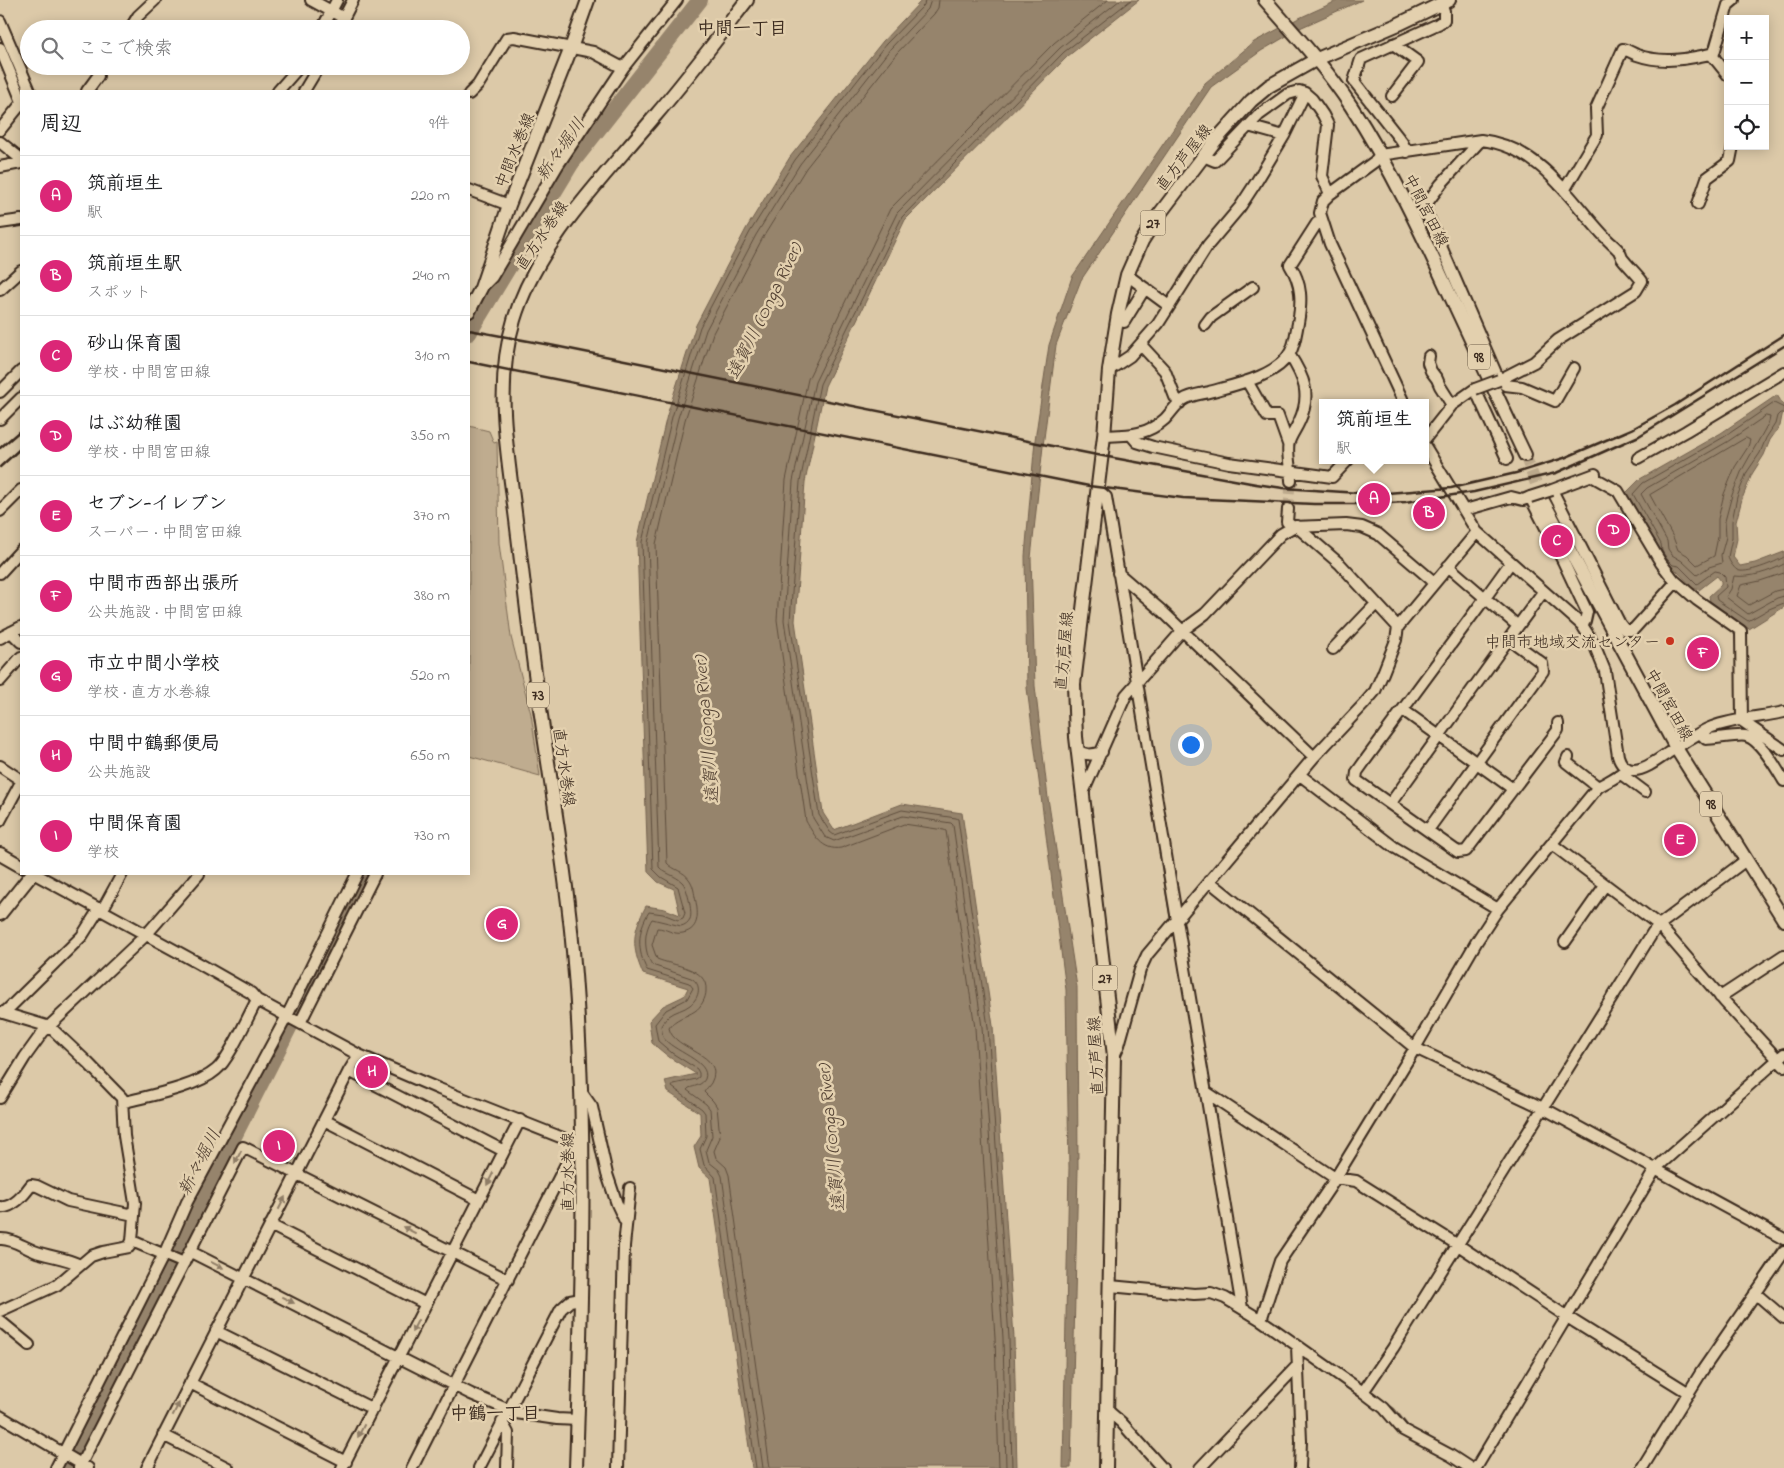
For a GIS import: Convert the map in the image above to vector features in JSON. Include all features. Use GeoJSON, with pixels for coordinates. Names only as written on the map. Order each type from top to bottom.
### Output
{"type":"FeatureCollection","features":[{"type":"Feature","properties":{"kind":"main road","name":"直方水巻線"},"geometry":{"type":"LineString","coordinates":[[576,1468],[581,1299],[582,1093],[571,928],[528,626],[504,420],[503,380],[506,352],[513,321],[520,302],[530,278],[544,254],[562,228],[670,98],[747,0]]}},
{"type":"Feature","properties":{"kind":"main road","name":"中間宮田線"},"geometry":{"type":"LineString","coordinates":[[1265,0],[1313,55],[1351,106],[1380,155],[1434,258],[1525,455]]}},
{"type":"Feature","properties":{"kind":"main road","name":"中間水巻線"},"geometry":{"type":"LineString","coordinates":[[470,309],[481,288],[509,205],[571,48],[587,2]]}},
{"type":"Feature","properties":{"kind":"main road","name":"直方芦屋線"},"geometry":{"type":"LineString","coordinates":[[1106,1468],[1114,1056],[1076,737],[1074,684],[1098,490],[1109,370],[1118,314],[1127,275],[1142,242],[1158,216],[1215,141],[1251,101],[1313,55],[1399,24],[1445,2]]}},
{"type":"Feature","properties":{"kind":"main road","name":"中間宮田線"},"geometry":{"type":"LineString","coordinates":[[1541,495],[1676,748],[1784,920]]}},
{"type":"Feature","properties":{"kind":"main road"},"geometry":{"type":"LineString","coordinates":[[0,854],[20,865]]}},
{"type":"Feature","properties":{"kind":"main road"},"geometry":{"type":"LineString","coordinates":[[0,914],[33,875]]}},
{"type":"Feature","properties":{"kind":"street"},"geometry":{"type":"LineString","coordinates":[[136,20],[155,0]]}},
{"type":"Feature","properties":{"kind":"street"},"geometry":{"type":"LineString","coordinates":[[311,0],[344,18],[353,0]]}},
{"type":"Feature","properties":{"kind":"street"},"geometry":{"type":"LineString","coordinates":[[326,20],[337,0]]}},
{"type":"Feature","properties":{"kind":"street"},"geometry":{"type":"LineString","coordinates":[[481,288],[492,277],[558,165],[623,68],[677,0]]}},
{"type":"Feature","properties":{"kind":"street"},"geometry":{"type":"LineString","coordinates":[[1407,152],[1402,142],[1354,82],[1361,59],[1444,20],[1445,2]]}},
{"type":"Feature","properties":{"kind":"street"},"geometry":{"type":"LineString","coordinates":[[1565,189],[1598,135],[1596,108],[1623,49],[1638,56],[1666,59],[1693,58],[1714,53],[1728,2]]}},
{"type":"Feature","properties":{"kind":"street"},"geometry":{"type":"LineString","coordinates":[[0,21],[20,68]]}},
{"type":"Feature","properties":{"kind":"street"},"geometry":{"type":"LineString","coordinates":[[470,93],[478,85],[507,38],[514,37],[593,52],[623,68]]}},
{"type":"Feature","properties":{"kind":"street"},"geometry":{"type":"LineString","coordinates":[[1392,96],[1418,62],[1393,44]]}},
{"type":"Feature","properties":{"kind":"street"},"geometry":{"type":"LineString","coordinates":[[0,49],[20,97]]}},
{"type":"Feature","properties":{"kind":"street"},"geometry":{"type":"LineString","coordinates":[[1711,54],[1724,70]]}},
{"type":"Feature","properties":{"kind":"street"},"geometry":{"type":"LineString","coordinates":[[23,75],[30,90]]}},
{"type":"Feature","properties":{"kind":"street"},"geometry":{"type":"LineString","coordinates":[[279,90],[292,75]]}},
{"type":"Feature","properties":{"kind":"street"},"geometry":{"type":"LineString","coordinates":[[305,90],[314,75]]}},
{"type":"Feature","properties":{"kind":"street"},"geometry":{"type":"LineString","coordinates":[[88,90],[98,76]]}},
{"type":"Feature","properties":{"kind":"street"},"geometry":{"type":"LineString","coordinates":[[1203,156],[1215,161],[1259,115],[1288,94],[1299,91],[1312,99],[1328,125],[1322,176],[1330,194]]}},
{"type":"Feature","properties":{"kind":"street"},"geometry":{"type":"LineString","coordinates":[[1109,370],[1130,356],[1158,324],[1208,245],[1240,207],[1284,136],[1305,93]]}},
{"type":"Feature","properties":{"kind":"street"},"geometry":{"type":"LineString","coordinates":[[0,130],[20,105]]}},
{"type":"Feature","properties":{"kind":"street"},"geometry":{"type":"LineString","coordinates":[[1248,126],[1284,136]]}},
{"type":"Feature","properties":{"kind":"street"},"geometry":{"type":"LineString","coordinates":[[1481,140],[1441,184],[1424,207],[1499,380],[1505,385],[1522,387],[1555,401],[1574,368]]}},
{"type":"Feature","properties":{"kind":"street"},"geometry":{"type":"LineString","coordinates":[[1402,399],[1330,244],[1320,213],[1323,201],[1374,162],[1380,155],[1481,140],[1494,142],[1520,152],[1559,182],[1605,238],[1619,251],[1642,282],[1636,291],[1558,340],[1534,362],[1499,380],[1476,389],[1452,405],[1429,434]]}},
{"type":"Feature","properties":{"kind":"street"},"geometry":{"type":"LineString","coordinates":[[0,142],[20,158]]}},
{"type":"Feature","properties":{"kind":"street"},"geometry":{"type":"LineString","coordinates":[[1698,204],[1707,178],[1730,161],[1732,150]]}},
{"type":"Feature","properties":{"kind":"street"},"geometry":{"type":"LineString","coordinates":[[0,167],[20,164]]}},
{"type":"Feature","properties":{"kind":"street"},"geometry":{"type":"LineString","coordinates":[[470,190],[509,205]]}},
{"type":"Feature","properties":{"kind":"street"},"geometry":{"type":"LineString","coordinates":[[0,224],[20,220]]}},
{"type":"Feature","properties":{"kind":"street"},"geometry":{"type":"LineString","coordinates":[[1104,436],[1140,434],[1163,420],[1184,399],[1247,381],[1267,373],[1279,364],[1289,354],[1295,341],[1302,302],[1298,282],[1290,265],[1317,223],[1322,222]]}},
{"type":"Feature","properties":{"kind":"street"},"geometry":{"type":"LineString","coordinates":[[0,290],[20,272]]}},
{"type":"Feature","properties":{"kind":"street"},"geometry":{"type":"LineString","coordinates":[[1127,275],[1169,306]]}},
{"type":"Feature","properties":{"kind":"street"},"geometry":{"type":"LineString","coordinates":[[1205,325],[1211,317],[1253,287]]}},
{"type":"Feature","properties":{"kind":"street"},"geometry":{"type":"LineString","coordinates":[[1124,322],[1145,288]]}},
{"type":"Feature","properties":{"kind":"street"},"geometry":{"type":"LineString","coordinates":[[1141,345],[1165,371],[1175,397],[1180,403]]}},
{"type":"Feature","properties":{"kind":"street"},"geometry":{"type":"LineString","coordinates":[[1288,444],[1303,412],[1306,395],[1305,382],[1301,372],[1289,354]]}},
{"type":"Feature","properties":{"kind":"street"},"geometry":{"type":"LineString","coordinates":[[1429,356],[1428,363],[1431,371],[1452,405]]}},
{"type":"Feature","properties":{"kind":"street"},"geometry":{"type":"LineString","coordinates":[[0,392],[20,372]]}},
{"type":"Feature","properties":{"kind":"street"},"geometry":{"type":"LineString","coordinates":[[1638,458],[1686,432],[1784,372]]}},
{"type":"Feature","properties":{"kind":"street"},"geometry":{"type":"LineString","coordinates":[[1247,381],[1267,416],[1278,416],[1288,444],[1292,476]]}},
{"type":"Feature","properties":{"kind":"street"},"geometry":{"type":"LineString","coordinates":[[1476,389],[1507,459]]}},
{"type":"Feature","properties":{"kind":"street"},"geometry":{"type":"LineString","coordinates":[[0,419],[20,399]]}},
{"type":"Feature","properties":{"kind":"street"},"geometry":{"type":"LineString","coordinates":[[1131,434],[1137,442],[1153,447],[1292,476],[1332,477],[1344,464]]}},
{"type":"Feature","properties":{"kind":"street"},"geometry":{"type":"LineString","coordinates":[[1429,452],[1477,532],[1582,625],[1594,644],[1605,671],[1620,763],[1624,771],[1645,792]]}},
{"type":"Feature","properties":{"kind":"street"},"geometry":{"type":"LineString","coordinates":[[1465,510],[1511,497],[1523,500],[1595,474],[1596,478],[1618,491],[1626,501],[1660,563],[1676,582],[1697,600],[1742,632],[1742,721]]}},
{"type":"Feature","properties":{"kind":"street"},"geometry":{"type":"LineString","coordinates":[[1098,490],[1106,497],[1178,917],[1242,1308]]}},
{"type":"Feature","properties":{"kind":"street"},"geometry":{"type":"LineString","coordinates":[[0,510],[20,491]]}},
{"type":"Feature","properties":{"kind":"street"},"geometry":{"type":"LineString","coordinates":[[1541,495],[1625,630],[1633,630],[1676,582]]}},
{"type":"Feature","properties":{"kind":"street"},"geometry":{"type":"LineString","coordinates":[[1541,495],[1563,561],[1586,612],[1585,621],[1582,625]]}},
{"type":"Feature","properties":{"kind":"street"},"geometry":{"type":"LineString","coordinates":[[1288,509],[1287,522],[1340,564],[1398,627]]}},
{"type":"Feature","properties":{"kind":"street"},"geometry":{"type":"LineString","coordinates":[[1083,793],[1126,695],[1137,681],[1182,631],[1205,614],[1281,534],[1294,526],[1346,525],[1362,527],[1378,534],[1434,582]]}},
{"type":"Feature","properties":{"kind":"street"},"geometry":{"type":"LineString","coordinates":[[1114,1056],[1119,1045],[1140,970],[1147,955],[1314,758],[1375,690],[1396,640],[1398,627],[1477,532]]}},
{"type":"Feature","properties":{"kind":"street"},"geometry":{"type":"LineString","coordinates":[[0,573],[20,551]]}},
{"type":"Feature","properties":{"kind":"street"},"geometry":{"type":"LineString","coordinates":[[1510,562],[1357,772],[1356,780],[1458,852],[1466,851],[1558,730],[1558,723]]}},
{"type":"Feature","properties":{"kind":"street"},"geometry":{"type":"LineString","coordinates":[[1448,566],[1518,626]]}},
{"type":"Feature","properties":{"kind":"street"},"geometry":{"type":"LineString","coordinates":[[1118,573],[1182,631],[1314,758]]}},
{"type":"Feature","properties":{"kind":"street"},"geometry":{"type":"LineString","coordinates":[[1390,804],[1543,592]]}},
{"type":"Feature","properties":{"kind":"street"},"geometry":{"type":"LineString","coordinates":[[1332,649],[1376,604]]}},
{"type":"Feature","properties":{"kind":"street"},"geometry":{"type":"LineString","coordinates":[[0,638],[20,628]]}},
{"type":"Feature","properties":{"kind":"street"},"geometry":{"type":"LineString","coordinates":[[11,632],[20,641]]}},
{"type":"Feature","properties":{"kind":"street"},"geometry":{"type":"LineString","coordinates":[[1428,830],[1543,671],[1542,663],[1509,639]]}},
{"type":"Feature","properties":{"kind":"street"},"geometry":{"type":"LineString","coordinates":[[0,681],[20,658]]}},
{"type":"Feature","properties":{"kind":"street"},"geometry":{"type":"LineString","coordinates":[[1403,710],[1513,789]]}},
{"type":"Feature","properties":{"kind":"street"},"geometry":{"type":"LineString","coordinates":[[1261,1320],[1280,1261],[1335,1178],[1415,1048],[1477,941],[1498,909],[1553,845],[1598,788],[1624,771],[1640,769],[1712,727],[1784,712]]}},
{"type":"Feature","properties":{"kind":"street"},"geometry":{"type":"LineString","coordinates":[[1742,721],[1784,750]]}},
{"type":"Feature","properties":{"kind":"street"},"geometry":{"type":"LineString","coordinates":[[1700,733],[1706,739],[1746,736],[1761,747],[1784,781]]}},
{"type":"Feature","properties":{"kind":"street"},"geometry":{"type":"LineString","coordinates":[[1078,750],[1084,754],[1093,755],[1102,752]]}},
{"type":"Feature","properties":{"kind":"street"},"geometry":{"type":"LineString","coordinates":[[1568,757],[1566,762],[1598,788]]}},
{"type":"Feature","properties":{"kind":"street"},"geometry":{"type":"LineString","coordinates":[[0,766],[20,780]]}},
{"type":"Feature","properties":{"kind":"street"},"geometry":{"type":"LineString","coordinates":[[1300,775],[1394,847],[1498,909]]}},
{"type":"Feature","properties":{"kind":"street"},"geometry":{"type":"LineString","coordinates":[[0,821],[20,783]]}},
{"type":"Feature","properties":{"kind":"street"},"geometry":{"type":"LineString","coordinates":[[1476,1468],[1656,1168],[1782,1060],[1720,996],[1659,925],[1553,845]]}},
{"type":"Feature","properties":{"kind":"street"},"geometry":{"type":"LineString","coordinates":[[1363,1392],[1659,925],[1746,860]]}},
{"type":"Feature","properties":{"kind":"street"},"geometry":{"type":"LineString","coordinates":[[36,875],[243,989],[257,1000],[359,1055],[583,1146]]}},
{"type":"Feature","properties":{"kind":"street"},"geometry":{"type":"LineString","coordinates":[[0,1311],[57,1285],[91,1256],[129,1247],[132,1241],[134,1191],[124,1136],[122,1098],[50,1027],[2,1013],[82,936],[99,909],[104,907],[121,875]]}},
{"type":"Feature","properties":{"kind":"street"},"geometry":{"type":"LineString","coordinates":[[0,1098],[25,1056],[43,1032],[146,935],[198,875]]}},
{"type":"Feature","properties":{"kind":"street"},"geometry":{"type":"LineString","coordinates":[[293,1019],[357,875]]}},
{"type":"Feature","properties":{"kind":"street"},"geometry":{"type":"LineString","coordinates":[[56,1468],[166,1254],[187,1202],[374,875]]}},
{"type":"Feature","properties":{"kind":"street"},"geometry":{"type":"LineString","coordinates":[[1210,881],[1415,1048],[1543,1108],[1784,1239]]}},
{"type":"Feature","properties":{"kind":"street"},"geometry":{"type":"LineString","coordinates":[[1565,942],[1605,884]]}},
{"type":"Feature","properties":{"kind":"street"},"geometry":{"type":"LineString","coordinates":[[1720,996],[1784,955]]}},
{"type":"Feature","properties":{"kind":"street"},"geometry":{"type":"LineString","coordinates":[[123,1102],[194,1083],[216,1070],[224,1061],[257,1000]]}},
{"type":"Feature","properties":{"kind":"street"},"geometry":{"type":"LineString","coordinates":[[146,1468],[349,1071],[359,1055]]}},
{"type":"Feature","properties":{"kind":"street"},"geometry":{"type":"LineString","coordinates":[[349,1071],[504,1150]]}},
{"type":"Feature","properties":{"kind":"street"},"geometry":{"type":"LineString","coordinates":[[1206,1092],[1335,1178],[1356,1181],[1458,1244],[1567,1317],[1689,1393]]}},
{"type":"Feature","properties":{"kind":"street"},"geometry":{"type":"LineString","coordinates":[[582,1093],[592,1106],[607,1174],[626,1223]]}},
{"type":"Feature","properties":{"kind":"street"},"geometry":{"type":"LineString","coordinates":[[324,1120],[479,1200]]}},
{"type":"Feature","properties":{"kind":"street"},"geometry":{"type":"LineString","coordinates":[[190,1383],[344,1465],[520,1120]]}},
{"type":"Feature","properties":{"kind":"street"},"geometry":{"type":"LineString","coordinates":[[412,1468],[570,1156],[583,1146]]}},
{"type":"Feature","properties":{"kind":"street"},"geometry":{"type":"LineString","coordinates":[[0,1416],[81,1466],[182,1262],[190,1252],[243,1147],[508,1280]]}},
{"type":"Feature","properties":{"kind":"street"},"geometry":{"type":"LineString","coordinates":[[0,1207],[11,1204],[32,1185],[68,1201],[134,1215]]}},
{"type":"Feature","properties":{"kind":"street"},"geometry":{"type":"LineString","coordinates":[[618,1468],[624,1254],[630,1188]]}},
{"type":"Feature","properties":{"kind":"street"},"geometry":{"type":"LineString","coordinates":[[270,1225],[426,1304]]}},
{"type":"Feature","properties":{"kind":"street"},"geometry":{"type":"LineString","coordinates":[[0,1239],[10,1240],[35,1251],[80,1265]]}},
{"type":"Feature","properties":{"kind":"street"},"geometry":{"type":"LineString","coordinates":[[132,1241],[182,1262]]}},
{"type":"Feature","properties":{"kind":"street"},"geometry":{"type":"LineString","coordinates":[[190,1252],[508,1411],[556,1419],[578,1420]]}},
{"type":"Feature","properties":{"kind":"street"},"geometry":{"type":"LineString","coordinates":[[1642,1468],[1689,1393],[1784,1252]]}},
{"type":"Feature","properties":{"kind":"street"},"geometry":{"type":"LineString","coordinates":[[1110,1286],[1194,1294],[1210,1293],[1225,1298],[1261,1320],[1363,1392],[1384,1408],[1403,1430],[1470,1468]]}},
{"type":"Feature","properties":{"kind":"street"},"geometry":{"type":"LineString","coordinates":[[1755,1293],[1784,1318]]}},
{"type":"Feature","properties":{"kind":"street"},"geometry":{"type":"LineString","coordinates":[[479,1468],[561,1309],[570,1300],[581,1299]]}},
{"type":"Feature","properties":{"kind":"street"},"geometry":{"type":"LineString","coordinates":[[0,1321],[29,1345]]}},
{"type":"Feature","properties":{"kind":"street"},"geometry":{"type":"LineString","coordinates":[[216,1331],[373,1409]]}},
{"type":"Feature","properties":{"kind":"street"},"geometry":{"type":"LineString","coordinates":[[1297,1346],[1301,1441],[1300,1468]]}},
{"type":"Feature","properties":{"kind":"street"},"geometry":{"type":"LineString","coordinates":[[1200,1468],[1298,1365]]}},
{"type":"Feature","properties":{"kind":"street"},"geometry":{"type":"LineString","coordinates":[[1107,1410],[1121,1422],[1162,1468]]}},
{"type":"Feature","properties":{"kind":"street"},"geometry":{"type":"LineString","coordinates":[[502,1422],[508,1433],[507,1468]]}},
{"type":"Feature","properties":{"kind":"street"},"geometry":{"type":"LineString","coordinates":[[163,1435],[228,1468]]}},
{"type":"Feature","properties":{"kind":"shaded area"},"geometry":{"type":"Polygon","coordinates":[[[470,426],[489,431],[494,443],[497,442],[499,543],[511,637],[531,714],[540,776],[470,756],[470,426]]]}},
{"type":"Feature","properties":{"kind":"water","name":"遠賀川 (Onga River)"},"geometry":{"type":"Polygon","coordinates":[[[922,0],[1139,0],[1068,56],[905,220],[825,386],[805,482],[795,621],[823,813],[834,830],[902,804],[962,813],[993,1026],[1014,1338],[1017,1468],[752,1468],[710,1178],[699,1168],[694,1147],[701,1136],[700,1113],[668,1092],[665,1081],[696,1074],[669,1057],[652,1043],[649,1021],[663,1006],[684,996],[688,988],[643,974],[635,947],[638,924],[646,906],[665,909],[680,915],[674,889],[658,882],[648,872],[637,542],[667,415],[696,325],[746,229],[790,157],[883,41],[922,0]]]}},
{"type":"Feature","properties":{"kind":"water"},"geometry":{"type":"Polygon","coordinates":[[[1339,0],[1362,0],[1302,27],[1261,51],[1211,87],[1081,280],[1056,345],[1031,558],[1035,686],[1048,798],[1077,987],[1078,1169],[1071,1468],[1063,1468],[1069,1168],[1066,990],[1027,688],[1025,556],[1035,440],[1049,345],[1072,277],[1205,83],[1254,42],[1297,19],[1339,0]]]}},
{"type":"Feature","properties":{"kind":"water"},"geometry":{"type":"Polygon","coordinates":[[[1777,395],[1784,406],[1780,426],[1770,440],[1764,455],[1752,474],[1742,499],[1736,522],[1737,539],[1733,557],[1740,566],[1755,563],[1784,552],[1784,607],[1749,629],[1710,601],[1709,596],[1721,585],[1721,581],[1717,576],[1699,590],[1693,588],[1676,570],[1671,570],[1657,552],[1657,546],[1626,493],[1640,479],[1721,433],[1777,395]]]}},
{"type":"Feature","properties":{"kind":"waterway","name":"新々堀川"},"geometry":{"type":"LineString","coordinates":[[470,331],[571,164],[700,0]]}},
{"type":"Feature","properties":{"kind":"waterway"},"geometry":{"type":"LineString","coordinates":[[1101,503],[1121,614]]}},
{"type":"Feature","properties":{"kind":"waterway"},"geometry":{"type":"LineString","coordinates":[[1147,774],[1171,919]]}},
{"type":"Feature","properties":{"kind":"waterway","name":"新々堀川"},"geometry":{"type":"LineString","coordinates":[[66,1468],[366,875]]}},
{"type":"Feature","properties":{"kind":"waterway"},"geometry":{"type":"LineString","coordinates":[[1173,930],[1185,996]]}},
{"type":"Feature","properties":{"kind":"waterway"},"geometry":{"type":"LineString","coordinates":[[1738,1310],[1783,1242]]}},
{"type":"Feature","properties":{"kind":"waterway"},"geometry":{"type":"LineString","coordinates":[[1387,1404],[1394,1409],[1410,1429]]}},
{"type":"Feature","properties":{"kind":"waterway"},"geometry":{"type":"LineString","coordinates":[[1636,1468],[1666,1419]]}},
{"type":"Feature","properties":{"kind":"waterway"},"geometry":{"type":"LineString","coordinates":[[1463,1458],[1476,1465]]}},
{"type":"Feature","properties":{"kind":"tunnel"},"geometry":{"type":"LineString","coordinates":[[1525,455],[1541,497]]}},
{"type":"Feature","properties":{"kind":"tunnel"},"geometry":{"type":"LineString","coordinates":[[1288,509],[1291,481]]}},
{"type":"Feature","properties":{"kind":"railway"},"geometry":{"type":"LineString","coordinates":[[470,330],[1092,454],[1256,484],[1283,488],[1374,494],[1451,488],[1516,473],[1564,458],[1634,428],[1675,405],[1784,335]]}},
{"type":"Feature","properties":{"kind":"railway"},"geometry":{"type":"LineString","coordinates":[[470,362],[1089,486],[1183,498],[1314,504],[1374,504],[1405,502],[1474,492],[1556,473],[1639,436],[1784,346]]}},
{"type":"Feature","properties":{"kind":"railway"},"geometry":{"type":"LineString","coordinates":[[0,448],[20,431]]}},
{"type":"Feature","properties":{"kind":"railway"},"geometry":{"type":"LineString","coordinates":[[0,467],[20,449]]}},
{"type":"Feature","properties":{"kind":"place","name":"筑前垣生"},"geometry":{"type":"Point","coordinates":[1374,499]}},
{"type":"Feature","properties":{"kind":"place","name":"筑前垣生駅"},"geometry":{"type":"Point","coordinates":[1429,513]}},
{"type":"Feature","properties":{"kind":"place","name":"はぶ幼稚園"},"geometry":{"type":"Point","coordinates":[1614,530]}},
{"type":"Feature","properties":{"kind":"place","name":"砂山保育園"},"geometry":{"type":"Point","coordinates":[1557,541]}},
{"type":"Feature","properties":{"kind":"place","name":"中間市地域交流センター"},"geometry":{"type":"Point","coordinates":[1670,641]}},
{"type":"Feature","properties":{"kind":"place","name":"中間市西部出張所"},"geometry":{"type":"Point","coordinates":[1703,653]}},
{"type":"Feature","properties":{"kind":"place","name":"セブン-イレブン"},"geometry":{"type":"Point","coordinates":[1680,840]}},
{"type":"Feature","properties":{"kind":"place","name":"市立中間小学校"},"geometry":{"type":"Point","coordinates":[502,924]}},
{"type":"Feature","properties":{"kind":"place","name":"中間中鶴郵便局"},"geometry":{"type":"Point","coordinates":[372,1072]}},
{"type":"Feature","properties":{"kind":"place","name":"中間保育園"},"geometry":{"type":"Point","coordinates":[279,1146]}},
{"type":"Feature","properties":{"kind":"district","name":"中間一丁目"},"geometry":{"type":"Point","coordinates":[742,28]}},
{"type":"Feature","properties":{"kind":"district","name":"中鶴一丁目"},"geometry":{"type":"Point","coordinates":[495,1413]}}]}
